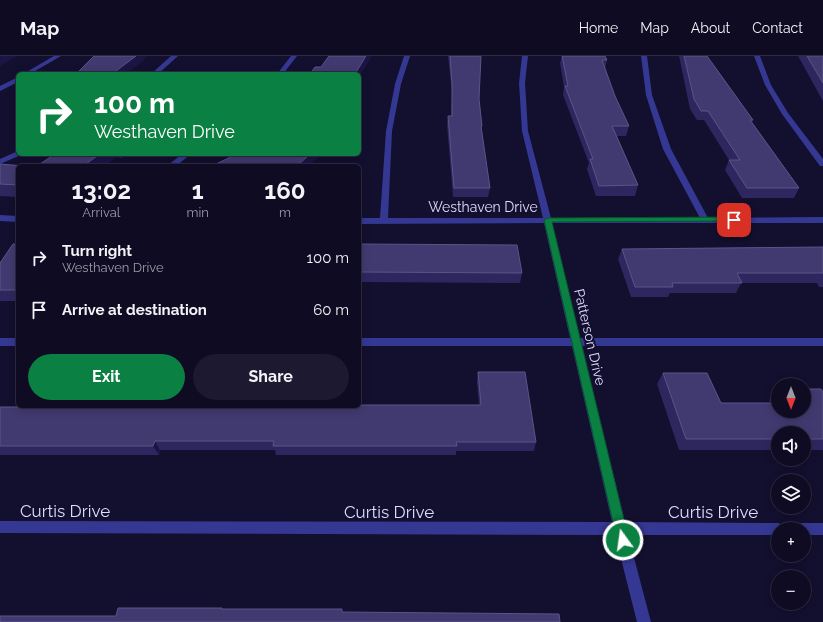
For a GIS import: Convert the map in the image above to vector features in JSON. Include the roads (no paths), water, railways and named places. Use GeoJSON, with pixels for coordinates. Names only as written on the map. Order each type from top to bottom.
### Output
{"type":"FeatureCollection","features":[{"type":"Feature","properties":{"kind":"street"},"geometry":{"type":"LineString","coordinates":[[30,72],[58,56]]}},
{"type":"Feature","properties":{"kind":"street"},"geometry":{"type":"LineString","coordinates":[[156,72],[175,56]]}},
{"type":"Feature","properties":{"kind":"street"},"geometry":{"type":"LineString","coordinates":[[282,72],[294,56]]}},
{"type":"Feature","properties":{"kind":"street"},"geometry":{"type":"LineString","coordinates":[[384,221],[389,131],[398,84],[407,56]]}},
{"type":"Feature","properties":{"kind":"street","name":"Patterson Drive"},"geometry":{"type":"LineString","coordinates":[[525,56],[522,83],[525,130],[548,220],[620,529],[644,622]]}},
{"type":"Feature","properties":{"kind":"street"},"geometry":{"type":"LineString","coordinates":[[644,56],[649,95],[667,149],[705,220]]}},
{"type":"Feature","properties":{"kind":"street"},"geometry":{"type":"LineString","coordinates":[[757,56],[768,85],[785,114],[823,164]]}},
{"type":"Feature","properties":{"kind":"street"},"geometry":{"type":"LineString","coordinates":[[0,89],[16,80]]}},
{"type":"Feature","properties":{"kind":"street"},"geometry":{"type":"LineString","coordinates":[[0,162],[16,154]]}},
{"type":"Feature","properties":{"kind":"street"},"geometry":{"type":"LineString","coordinates":[[174,164],[184,156]]}},
{"type":"Feature","properties":{"kind":"street"},"geometry":{"type":"LineString","coordinates":[[0,218],[16,219]]}},
{"type":"Feature","properties":{"kind":"street","name":"Westhaven Drive"},"geometry":{"type":"LineString","coordinates":[[361,221],[823,220]]}},
{"type":"Feature","properties":{"kind":"street"},"geometry":{"type":"LineString","coordinates":[[0,342],[16,342]]}},
{"type":"Feature","properties":{"kind":"street"},"geometry":{"type":"LineString","coordinates":[[361,342],[823,342]]}},
{"type":"Feature","properties":{"kind":"street","name":"Curtis Drive"},"geometry":{"type":"LineString","coordinates":[[0,527],[771,529]]}},
{"type":"Feature","properties":{"kind":"street"},"geometry":{"type":"LineString","coordinates":[[811,529],[823,529]]}}]}
